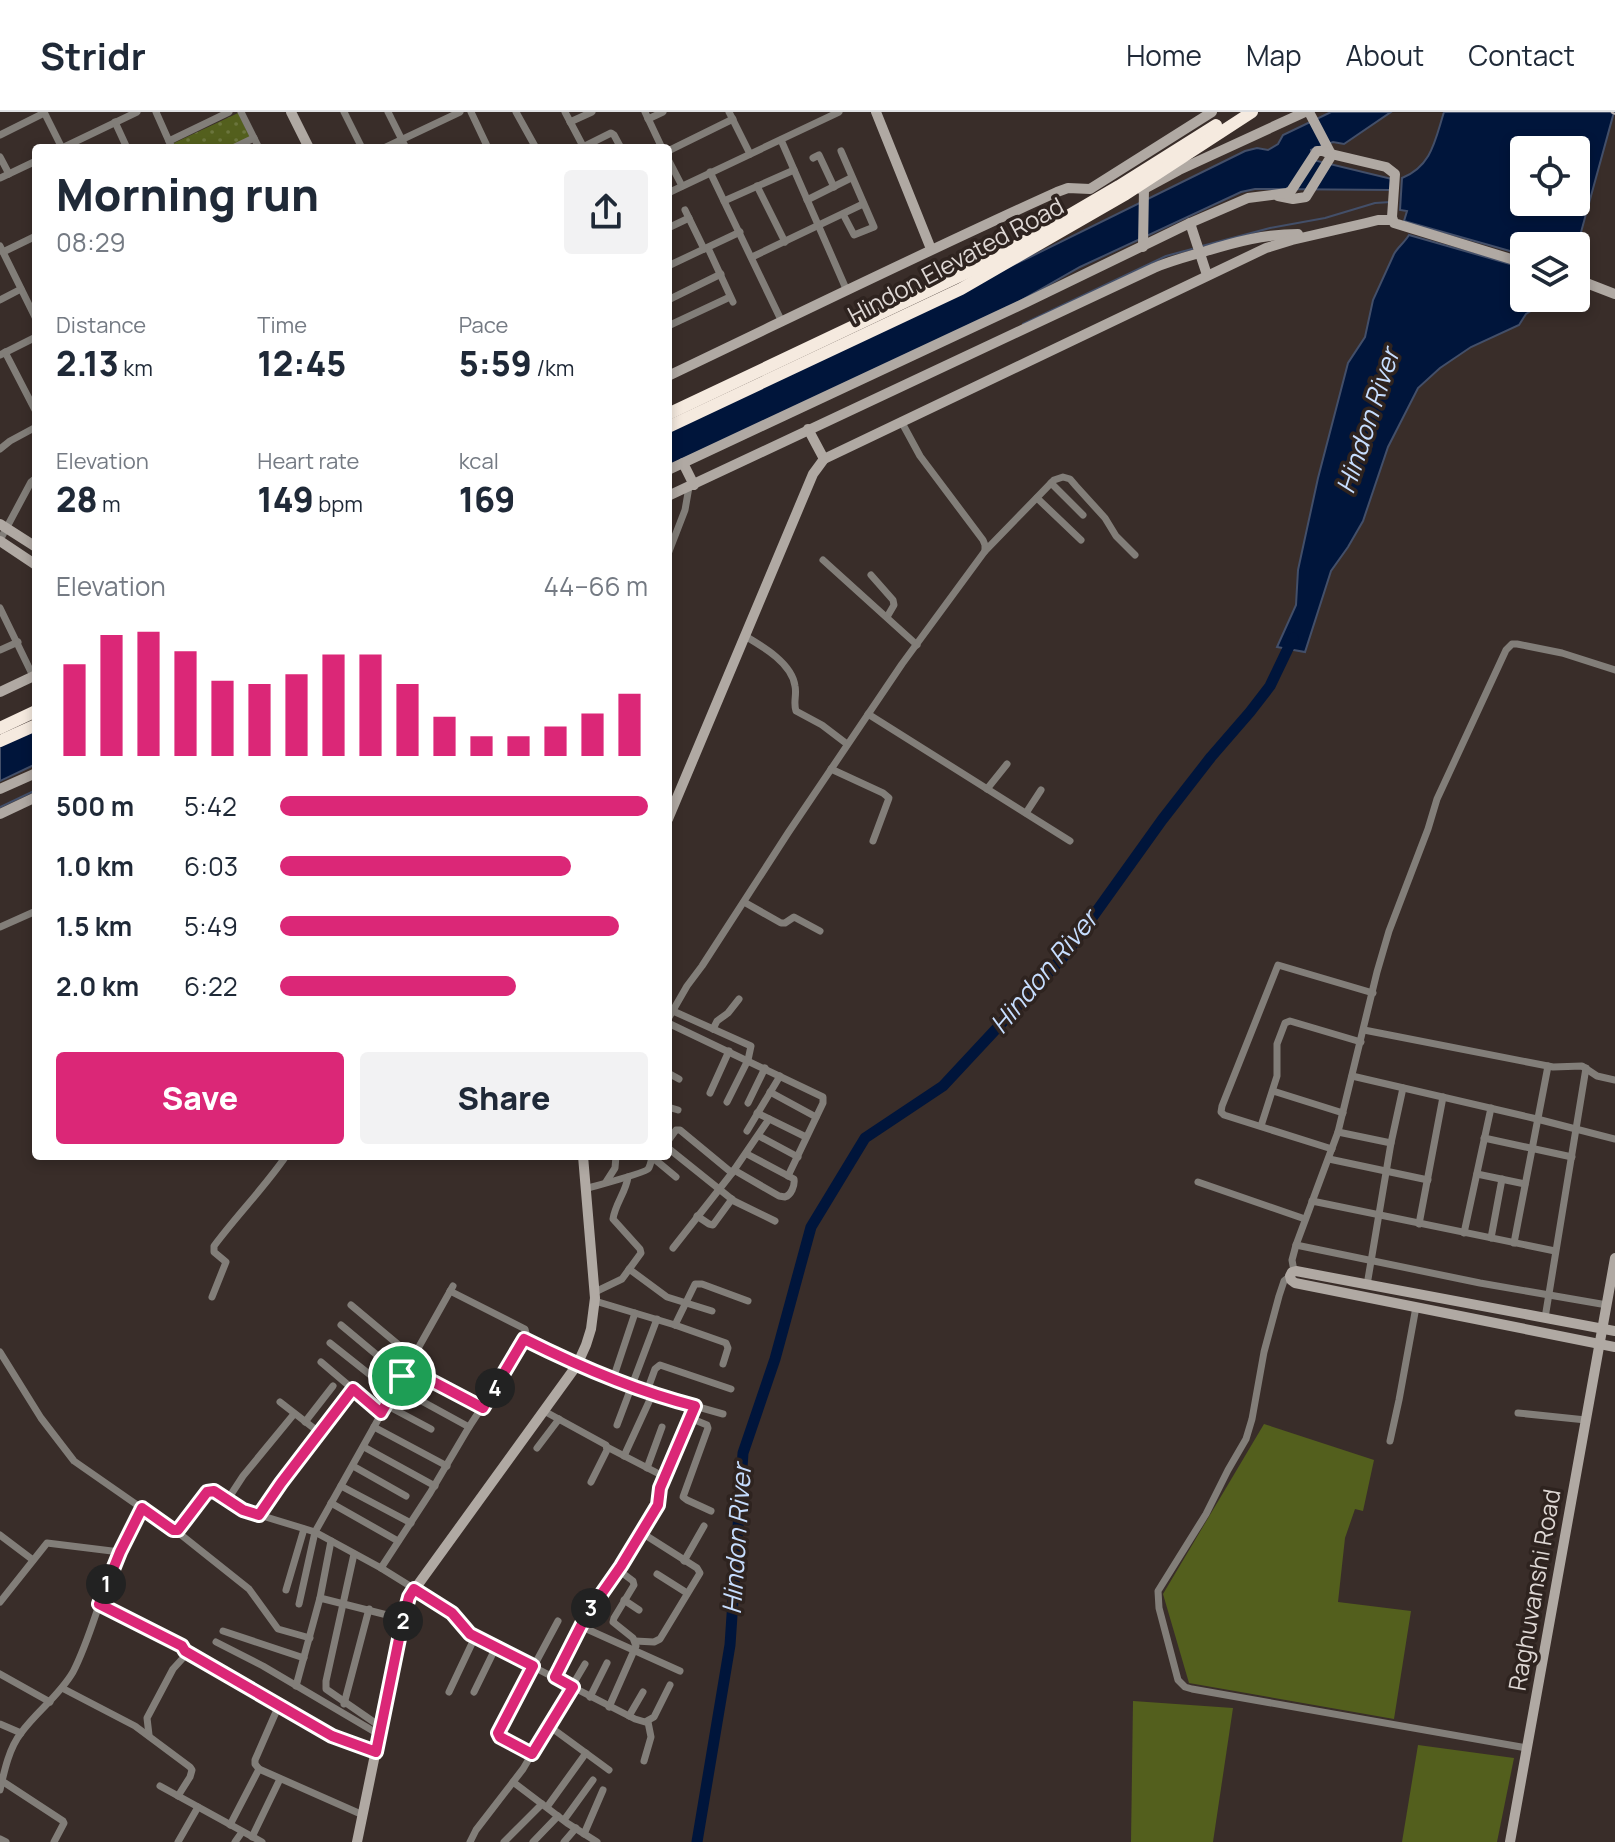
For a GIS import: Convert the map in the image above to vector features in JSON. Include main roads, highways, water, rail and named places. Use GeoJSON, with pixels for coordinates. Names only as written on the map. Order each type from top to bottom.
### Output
{"type":"FeatureCollection","features":[{"type":"Feature","properties":{"kind":"highway","name":"Hindon Elevated Road"},"geometry":{"type":"LineString","coordinates":[[672,412],[989,262],[1119,186],[1236,112]]}},
{"type":"Feature","properties":{"kind":"highway","name":"Hindon Elevated Road"},"geometry":{"type":"LineString","coordinates":[[672,425],[961,289],[1126,194],[1252,112]]}},
{"type":"Feature","properties":{"kind":"highway"},"geometry":{"type":"LineString","coordinates":[[0,728],[32,713]]}},
{"type":"Feature","properties":{"kind":"highway"},"geometry":{"type":"LineString","coordinates":[[0,741],[32,727]]}},
{"type":"Feature","properties":{"kind":"water"},"geometry":{"type":"Polygon","coordinates":[[[1331,112],[1391,112],[1344,144],[1333,142],[1311,150],[1313,160],[1392,179],[1392,190],[1255,189],[1241,192],[1080,267],[992,317],[672,464],[672,421],[1028,258],[1245,151],[1257,148],[1268,150],[1278,144],[1283,135],[1331,112]]]}},
{"type":"Feature","properties":{"kind":"water"},"geometry":{"type":"Polygon","coordinates":[[[1444,112],[1614,112],[1590,200],[1590,136],[1510,136],[1510,216],[1585,216],[1581,232],[1510,232],[1510,251],[1404,221],[1407,211],[1400,210],[1402,178],[1420,167],[1435,142],[1444,112]]]}},
{"type":"Feature","properties":{"kind":"water"},"geometry":{"type":"Polygon","coordinates":[[[1409,235],[1510,264],[1510,312],[1529,312],[1519,325],[1471,347],[1418,388],[1388,447],[1363,521],[1331,571],[1305,652],[1277,647],[1296,605],[1298,570],[1348,363],[1365,337],[1373,300],[1394,254],[1409,235]]]}},
{"type":"Feature","properties":{"kind":"water"},"geometry":{"type":"Polygon","coordinates":[[[32,728],[32,766],[0,781],[0,743],[32,728]]]}},
{"type":"Feature","properties":{"kind":"waterway"},"geometry":{"type":"LineString","coordinates":[[1202,246],[1270,228],[1325,218],[1375,203],[1391,202]]}},
{"type":"Feature","properties":{"kind":"waterway"},"geometry":{"type":"LineString","coordinates":[[1023,324],[1166,256],[1192,249]]}},
{"type":"Feature","properties":{"kind":"waterway","name":"Hindon River"},"geometry":{"type":"LineString","coordinates":[[697,1842],[730,1645],[743,1453],[775,1359],[811,1227],[865,1138],[943,1086],[1066,954],[1162,820],[1270,686],[1293,638]]}},
{"type":"Feature","properties":{"kind":"waterway"},"geometry":{"type":"LineString","coordinates":[[0,807],[32,792]]}},
{"type":"Feature","properties":{"kind":"railway"},"geometry":{"type":"LineString","coordinates":[[1611,112],[1615,114]]}}]}
